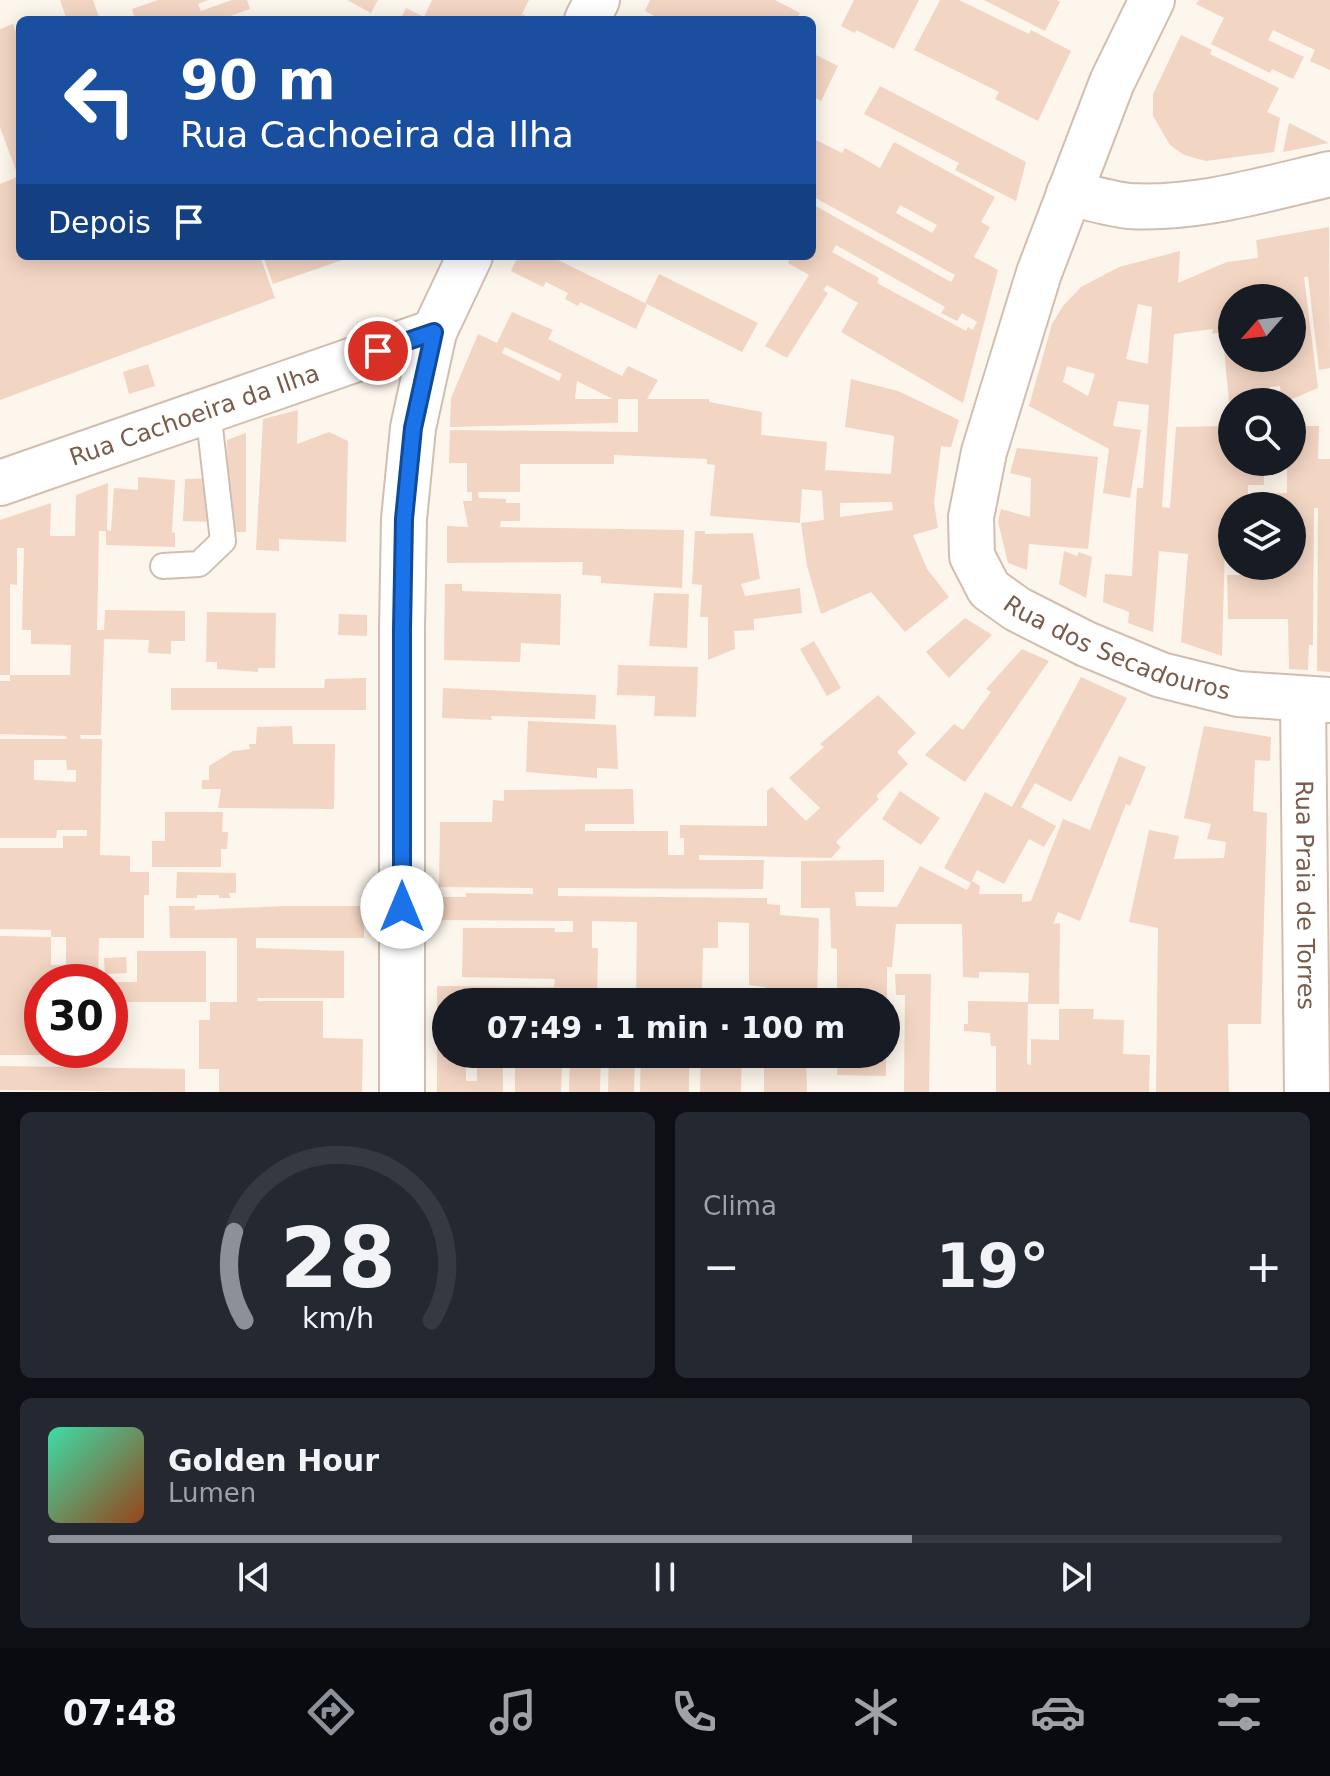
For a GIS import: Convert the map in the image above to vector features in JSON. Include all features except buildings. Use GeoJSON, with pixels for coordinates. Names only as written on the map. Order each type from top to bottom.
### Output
{"type":"FeatureCollection","features":[{"type":"Feature","properties":{"kind":"street","name":"Rua dos Secadouros"},"geometry":{"type":"LineString","coordinates":[[1152,0],[1112,82],[1039,273],[984,452],[971,517],[972,556],[989,589],[1017,609],[1086,644],[1161,675],[1238,694],[1316,700]]}},
{"type":"Feature","properties":{"kind":"street"},"geometry":{"type":"LineString","coordinates":[[1069,193],[1128,206],[1184,204],[1244,195],[1330,174]]}},
{"type":"Feature","properties":{"kind":"street"},"geometry":{"type":"LineString","coordinates":[[402,1092],[404,519],[413,428],[434,332],[468,260]]}},
{"type":"Feature","properties":{"kind":"street","name":"Rua Cachoeira da Ilha"},"geometry":{"type":"LineString","coordinates":[[0,483],[434,332]]}},
{"type":"Feature","properties":{"kind":"street","name":"Rua Praia de Torres"},"geometry":{"type":"LineString","coordinates":[[1307,1092],[1316,700]]}},
{"type":"Feature","properties":{"kind":"lane"},"geometry":{"type":"LineString","coordinates":[[163,566],[199,564],[223,541],[208,410]]}},
{"type":"Feature","properties":{"kind":"route"},"geometry":{"type":"LineString","coordinates":[[378,351],[434,332],[413,428],[404,519],[402,907]]}}]}
